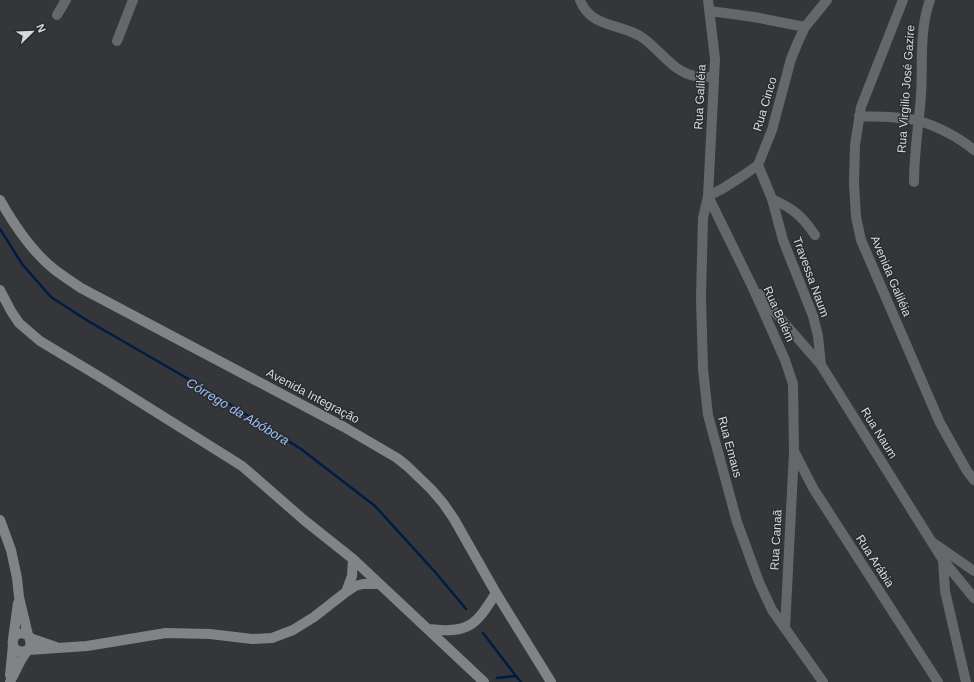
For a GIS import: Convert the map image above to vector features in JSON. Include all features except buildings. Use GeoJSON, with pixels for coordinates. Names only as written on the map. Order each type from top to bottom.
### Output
{"type":"FeatureCollection","features":[{"type":"Feature","properties":{"kind":"street"},"geometry":{"type":"LineString","coordinates":[[57,15],[66,0]]}},
{"type":"Feature","properties":{"kind":"street"},"geometry":{"type":"LineString","coordinates":[[117,41],[133,0]]}},
{"type":"Feature","properties":{"kind":"street"},"geometry":{"type":"LineString","coordinates":[[580,0],[587,13],[596,20],[643,38],[685,73],[695,76],[714,77]]}},
{"type":"Feature","properties":{"kind":"street","name":"Rua Galiléia"},"geometry":{"type":"LineString","coordinates":[[708,0],[715,59],[708,196]]}},
{"type":"Feature","properties":{"kind":"street","name":"Rua Cinco"},"geometry":{"type":"LineString","coordinates":[[758,165],[772,130],[798,42],[805,28],[827,0]]}},
{"type":"Feature","properties":{"kind":"street","name":"Avenida Galiléia"},"geometry":{"type":"LineString","coordinates":[[903,0],[860,107],[855,145],[854,183],[856,217],[861,240],[940,424],[967,471],[974,480]]}},
{"type":"Feature","properties":{"kind":"street","name":"Rua Virgilio José Gazire"},"geometry":{"type":"LineString","coordinates":[[914,182],[914,157],[921,93],[923,28],[930,0]]}},
{"type":"Feature","properties":{"kind":"street"},"geometry":{"type":"LineString","coordinates":[[710,11],[754,17],[805,28]]}},
{"type":"Feature","properties":{"kind":"street"},"geometry":{"type":"LineString","coordinates":[[859,116],[918,121],[948,133],[974,150]]}},
{"type":"Feature","properties":{"kind":"street"},"geometry":{"type":"LineString","coordinates":[[708,196],[758,165]]}},
{"type":"Feature","properties":{"kind":"street","name":"Travessa Naum"},"geometry":{"type":"LineString","coordinates":[[758,165],[772,199],[783,240],[813,316],[818,336],[821,365]]}},
{"type":"Feature","properties":{"kind":"street","name":"Rua Belém"},"geometry":{"type":"LineString","coordinates":[[708,196],[753,288],[785,360],[793,384],[794,452]]}},
{"type":"Feature","properties":{"kind":"street","name":"Rua Emaus"},"geometry":{"type":"LineString","coordinates":[[708,196],[703,218],[701,298],[703,369],[708,415],[744,544],[772,610],[823,682]]}},
{"type":"Feature","properties":{"kind":"street","name":"Travessa Naum"},"geometry":{"type":"LineString","coordinates":[[772,199],[788,207],[804,219],[815,236]]}},
{"type":"Feature","properties":{"kind":"street","name":"Avenida Integração"},"geometry":{"type":"LineString","coordinates":[[0,200],[16,226],[41,256],[55,270],[81,288],[344,427],[397,458],[420,478],[443,503],[454,519],[496,593],[551,682]]}},
{"type":"Feature","properties":{"kind":"street","name":"Rua Naum"},"geometry":{"type":"LineString","coordinates":[[753,288],[821,365],[943,560],[974,598]]}},
{"type":"Feature","properties":{"kind":"street"},"geometry":{"type":"LineString","coordinates":[[0,290],[10,311],[29,333],[242,466],[304,520],[353,559],[484,682]]}},
{"type":"Feature","properties":{"kind":"street","name":"Rua Canaã"},"geometry":{"type":"LineString","coordinates":[[784,629],[794,452]]}},
{"type":"Feature","properties":{"kind":"street","name":"Rua Arábia"},"geometry":{"type":"LineString","coordinates":[[794,452],[813,488],[938,682]]}},
{"type":"Feature","properties":{"kind":"street"},"geometry":{"type":"LineString","coordinates":[[0,520],[11,550],[17,578],[19,597],[31,644],[10,682]]}},
{"type":"Feature","properties":{"kind":"street"},"geometry":{"type":"LineString","coordinates":[[932,541],[974,571]]}},
{"type":"Feature","properties":{"kind":"street"},"geometry":{"type":"LineString","coordinates":[[346,592],[352,576],[353,559]]}},
{"type":"Feature","properties":{"kind":"street"},"geometry":{"type":"LineString","coordinates":[[943,560],[946,591],[966,682]]}},
{"type":"Feature","properties":{"kind":"street"},"geometry":{"type":"LineString","coordinates":[[13,642],[17,650],[20,652],[58,647],[87,646],[166,633],[210,634],[252,639],[272,638],[293,630],[314,617],[355,586],[379,584]]}},
{"type":"Feature","properties":{"kind":"street"},"geometry":{"type":"LineString","coordinates":[[429,629],[446,632],[461,629],[471,624],[479,619],[496,593]]}},
{"type":"Feature","properties":{"kind":"street"},"geometry":{"type":"LineString","coordinates":[[10,682],[13,642],[19,597]]}},
{"type":"Feature","properties":{"kind":"street"},"geometry":{"type":"LineString","coordinates":[[13,642],[17,634],[20,633],[58,647]]}},
{"type":"Feature","properties":{"kind":"waterway","name":"Córrego da Abóbora"},"geometry":{"type":"LineString","coordinates":[[0,229],[22,264],[51,297],[88,321],[204,388],[301,449],[375,506],[436,573],[466,609]]}},
{"type":"Feature","properties":{"kind":"waterway","name":"Córrego da Abóbora"},"geometry":{"type":"LineString","coordinates":[[483,633],[516,676]]}},
{"type":"Feature","properties":{"kind":"waterway"},"geometry":{"type":"LineString","coordinates":[[497,678],[516,676],[521,682]]}}]}
